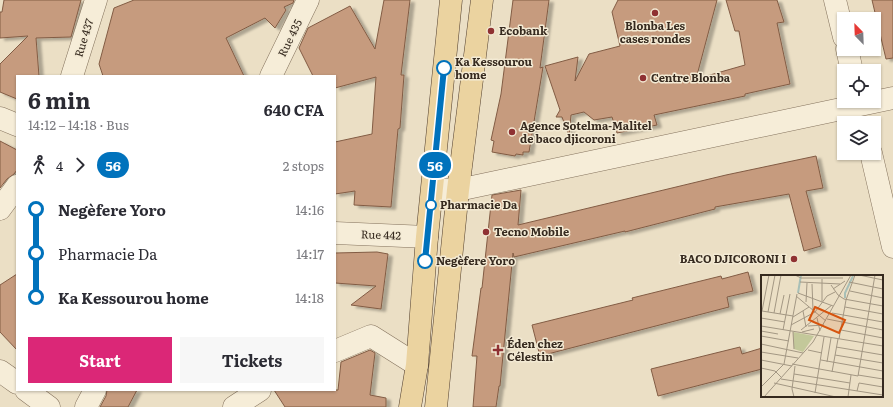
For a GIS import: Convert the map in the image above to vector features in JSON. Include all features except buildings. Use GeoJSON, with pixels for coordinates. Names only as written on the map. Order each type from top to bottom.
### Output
{"type":"FeatureCollection","features":[{"type":"Feature","properties":{"kind":"main road"},"geometry":{"type":"LineString","coordinates":[[410,407],[417,365],[427,237],[451,0]]}},
{"type":"Feature","properties":{"kind":"main road"},"geometry":{"type":"LineString","coordinates":[[436,407],[458,190],[482,0]]}},
{"type":"Feature","properties":{"kind":"street","name":"Rue 437"},"geometry":{"type":"LineString","coordinates":[[72,75],[96,0]]}},
{"type":"Feature","properties":{"kind":"street","name":"Rue 435"},"geometry":{"type":"LineString","coordinates":[[271,75],[308,0]]}},
{"type":"Feature","properties":{"kind":"street"},"geometry":{"type":"LineString","coordinates":[[835,0],[838,12]]}},
{"type":"Feature","properties":{"kind":"street"},"geometry":{"type":"LineString","coordinates":[[432,188],[458,190],[861,110],[893,98]]}},
{"type":"Feature","properties":{"kind":"street"},"geometry":{"type":"LineString","coordinates":[[0,118],[16,125]]}},
{"type":"Feature","properties":{"kind":"street"},"geometry":{"type":"LineString","coordinates":[[873,160],[893,247]]}},
{"type":"Feature","properties":{"kind":"street"},"geometry":{"type":"LineString","coordinates":[[0,209],[16,187]]}},
{"type":"Feature","properties":{"kind":"street","name":"Rue 442"},"geometry":{"type":"LineString","coordinates":[[336,233],[427,237]]}},
{"type":"Feature","properties":{"kind":"street"},"geometry":{"type":"LineString","coordinates":[[336,351],[371,336],[417,365]]}},
{"type":"Feature","properties":{"kind":"street"},"geometry":{"type":"LineString","coordinates":[[0,371],[16,383]]}},
{"type":"Feature","properties":{"kind":"street"},"geometry":{"type":"LineString","coordinates":[[27,391],[49,407]]}},
{"type":"Feature","properties":{"kind":"street"},"geometry":{"type":"LineString","coordinates":[[86,407],[94,391]]}},
{"type":"Feature","properties":{"kind":"street"},"geometry":{"type":"LineString","coordinates":[[234,407],[257,395]]}},
{"type":"Feature","properties":{"kind":"bus line","name":"56"},"geometry":{"type":"LineString","coordinates":[[425,261],[444,68]]}},
{"type":"Feature","properties":{"kind":"place","name":"Blonba Les cases rondes"},"geometry":{"type":"Point","coordinates":[655,13]}},
{"type":"Feature","properties":{"kind":"place","name":"Ecobank"},"geometry":{"type":"Point","coordinates":[491,31]}},
{"type":"Feature","properties":{"kind":"place","name":"Ka Kessourou home"},"geometry":{"type":"Point","coordinates":[444,68]}},
{"type":"Feature","properties":{"kind":"place","name":"Centre Blonba"},"geometry":{"type":"Point","coordinates":[643,78]}},
{"type":"Feature","properties":{"kind":"place","name":"Agence Sotelma-Malitel de baco djicoroni"},"geometry":{"type":"Point","coordinates":[512,132]}},
{"type":"Feature","properties":{"kind":"place","name":"Pharmacie Da"},"geometry":{"type":"Point","coordinates":[431,205]}},
{"type":"Feature","properties":{"kind":"place","name":"Tecno Mobile"},"geometry":{"type":"Point","coordinates":[486,232]}},
{"type":"Feature","properties":{"kind":"place","name":"BACO DJICORONI I"},"geometry":{"type":"Point","coordinates":[794,259]}},
{"type":"Feature","properties":{"kind":"place","name":"Negèfere Yoro"},"geometry":{"type":"Point","coordinates":[425,261]}},
{"type":"Feature","properties":{"kind":"place","name":"Éden chez Célestin"},"geometry":{"type":"Point","coordinates":[498,350]}}]}
